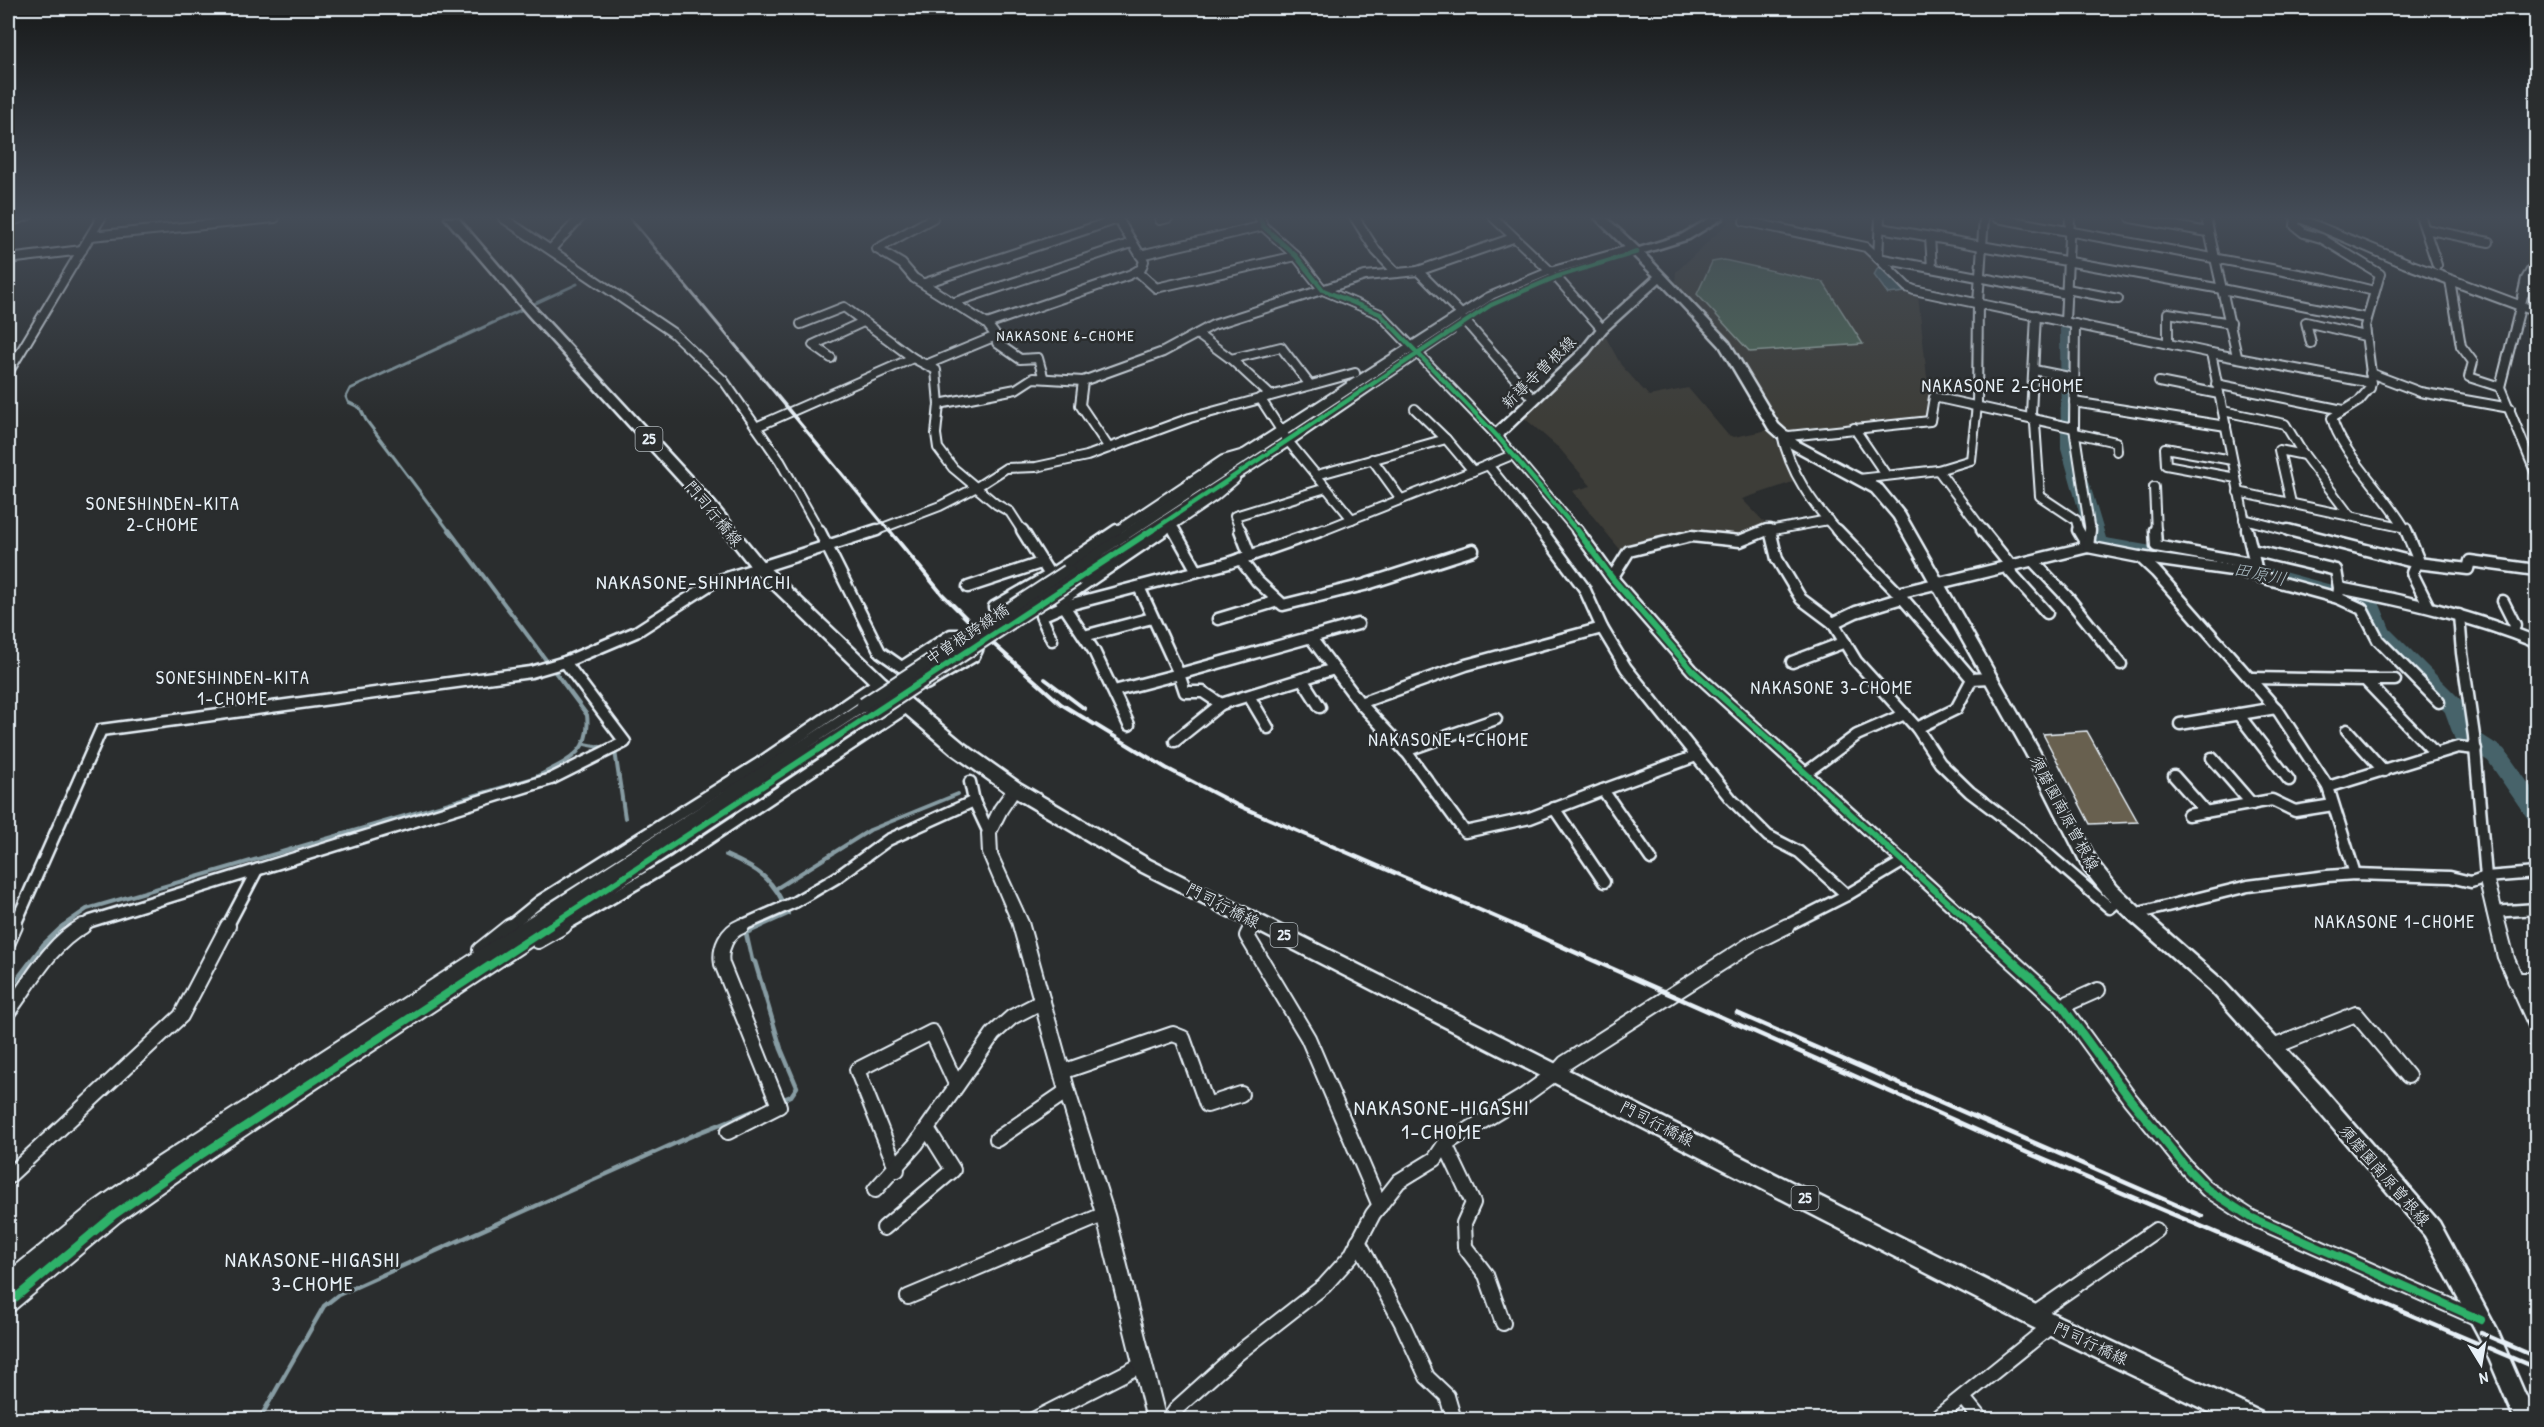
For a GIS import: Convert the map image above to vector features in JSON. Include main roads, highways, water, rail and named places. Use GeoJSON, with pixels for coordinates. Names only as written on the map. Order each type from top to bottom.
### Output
{"type":"FeatureCollection","features":[{"type":"Feature","properties":{"kind":"highway"},"geometry":{"type":"LineString","coordinates":[[2471,285],[2527,297]]}},
{"type":"Feature","properties":{"kind":"highway"},"geometry":{"type":"LineString","coordinates":[[2492,285],[2527,297],[2536,312]]}},
{"type":"Feature","properties":{"kind":"main road","name":"門司行橋線"},"geometry":{"type":"LineString","coordinates":[[509,285],[710,506],[760,568],[879,682],[957,748],[1016,789],[1144,865],[1557,1072],[2042,1320],[2253,1419]]}},
{"type":"Feature","properties":{"kind":"main road","name":"新導寺曽根線"},"geometry":{"type":"LineString","coordinates":[[1498,437],[1497,434],[1584,352],[1602,329],[1651,285]]}},
{"type":"Feature","properties":{"kind":"main road","name":"須磨園南原曽根線"},"geometry":{"type":"LineString","coordinates":[[1668,285],[1725,344],[1773,426],[1793,444],[1877,489],[1899,516],[2032,751],[2091,866],[2135,914],[2216,986],[2273,1047],[2432,1229],[2481,1320],[2526,1419]]}},
{"type":"Feature","properties":{"kind":"water"},"geometry":{"type":"Polygon","coordinates":[[[1881,285],[1899,285],[1906,292],[1888,294],[1881,285]]]}},
{"type":"Feature","properties":{"kind":"waterway"},"geometry":{"type":"LineString","coordinates":[[450,532],[366,420],[360,408],[348,402],[346,397],[350,389],[576,285]]}},
{"type":"Feature","properties":{"kind":"waterway","name":"田原川"},"geometry":{"type":"LineString","coordinates":[[2069,326],[2070,448],[2098,544],[2197,561]]}},
{"type":"Feature","properties":{"kind":"waterway"},"geometry":{"type":"LineString","coordinates":[[61,927],[87,909],[534,778],[574,756],[585,739],[587,715],[449,530]]}},
{"type":"Feature","properties":{"kind":"waterway","name":"田原川"},"geometry":{"type":"LineString","coordinates":[[2250,570],[2361,600],[2372,607],[2381,633],[2455,708],[2463,734],[2496,755],[2536,812]]}},
{"type":"Feature","properties":{"kind":"waterway"},"geometry":{"type":"LineString","coordinates":[[585,744],[605,748]]}},
{"type":"Feature","properties":{"kind":"waterway"},"geometry":{"type":"LineString","coordinates":[[612,750],[615,751],[625,818]]}},
{"type":"Feature","properties":{"kind":"waterway"},"geometry":{"type":"LineString","coordinates":[[777,888],[870,830],[958,794]]}},
{"type":"Feature","properties":{"kind":"waterway"},"geometry":{"type":"LineString","coordinates":[[726,855],[757,871],[771,884],[783,902],[788,914],[759,927]]}},
{"type":"Feature","properties":{"kind":"waterway"},"geometry":{"type":"LineString","coordinates":[[8,991],[43,945],[63,926]]}},
{"type":"Feature","properties":{"kind":"waterway"},"geometry":{"type":"LineString","coordinates":[[762,926],[746,933],[752,960],[755,962],[781,1049],[797,1087],[791,1096],[779,1101]]}},
{"type":"Feature","properties":{"kind":"waterway"},"geometry":{"type":"LineString","coordinates":[[259,1420],[324,1306],[338,1295],[698,1133],[763,1107]]}},
{"type":"Feature","properties":{"kind":"railway"},"geometry":{"type":"LineString","coordinates":[[685,285],[890,532]]}},
{"type":"Feature","properties":{"kind":"railway"},"geometry":{"type":"LineString","coordinates":[[889,530],[942,594],[980,632],[1061,704],[1166,768],[1235,804],[1519,927]]}},
{"type":"Feature","properties":{"kind":"railway"},"geometry":{"type":"LineString","coordinates":[[1045,679],[1085,709]]}},
{"type":"Feature","properties":{"kind":"railway"},"geometry":{"type":"LineString","coordinates":[[1516,926],[2028,1153],[2536,1368]]}},
{"type":"Feature","properties":{"kind":"railway"},"geometry":{"type":"LineString","coordinates":[[1737,1013],[2202,1216]]}},
{"type":"Feature","properties":{"kind":"railway"},"geometry":{"type":"LineString","coordinates":[[2481,1333],[2536,1357]]}},
{"type":"Feature","properties":{"kind":"district","name":"NAKASONE 6-CHOME"},"geometry":{"type":"Point","coordinates":[1066,336]}},
{"type":"Feature","properties":{"kind":"district","name":"NAKASONE 2-CHOME"},"geometry":{"type":"Point","coordinates":[2003,386]}},
{"type":"Feature","properties":{"kind":"district","name":"SONESHINDEN-KITA 2-CHOME"},"geometry":{"type":"Point","coordinates":[163,514]}},
{"type":"Feature","properties":{"kind":"district","name":"NAKASONE-SHINMACHI"},"geometry":{"type":"Point","coordinates":[694,582]}},
{"type":"Feature","properties":{"kind":"district","name":"SONESHINDEN-KITA 1-CHOME"},"geometry":{"type":"Point","coordinates":[233,688]}},
{"type":"Feature","properties":{"kind":"district","name":"NAKASONE 3-CHOME"},"geometry":{"type":"Point","coordinates":[1832,688]}},
{"type":"Feature","properties":{"kind":"district","name":"NAKASONE 4-CHOME"},"geometry":{"type":"Point","coordinates":[1449,740]}},
{"type":"Feature","properties":{"kind":"district","name":"NAKASONE 1-CHOME"},"geometry":{"type":"Point","coordinates":[2395,922]}},
{"type":"Feature","properties":{"kind":"district","name":"NAKASONE-HIGASHI 1-CHOME"},"geometry":{"type":"Point","coordinates":[1442,1120]}},
{"type":"Feature","properties":{"kind":"district","name":"NAKASONE-HIGASHI 3-CHOME"},"geometry":{"type":"Point","coordinates":[313,1272]}}]}
